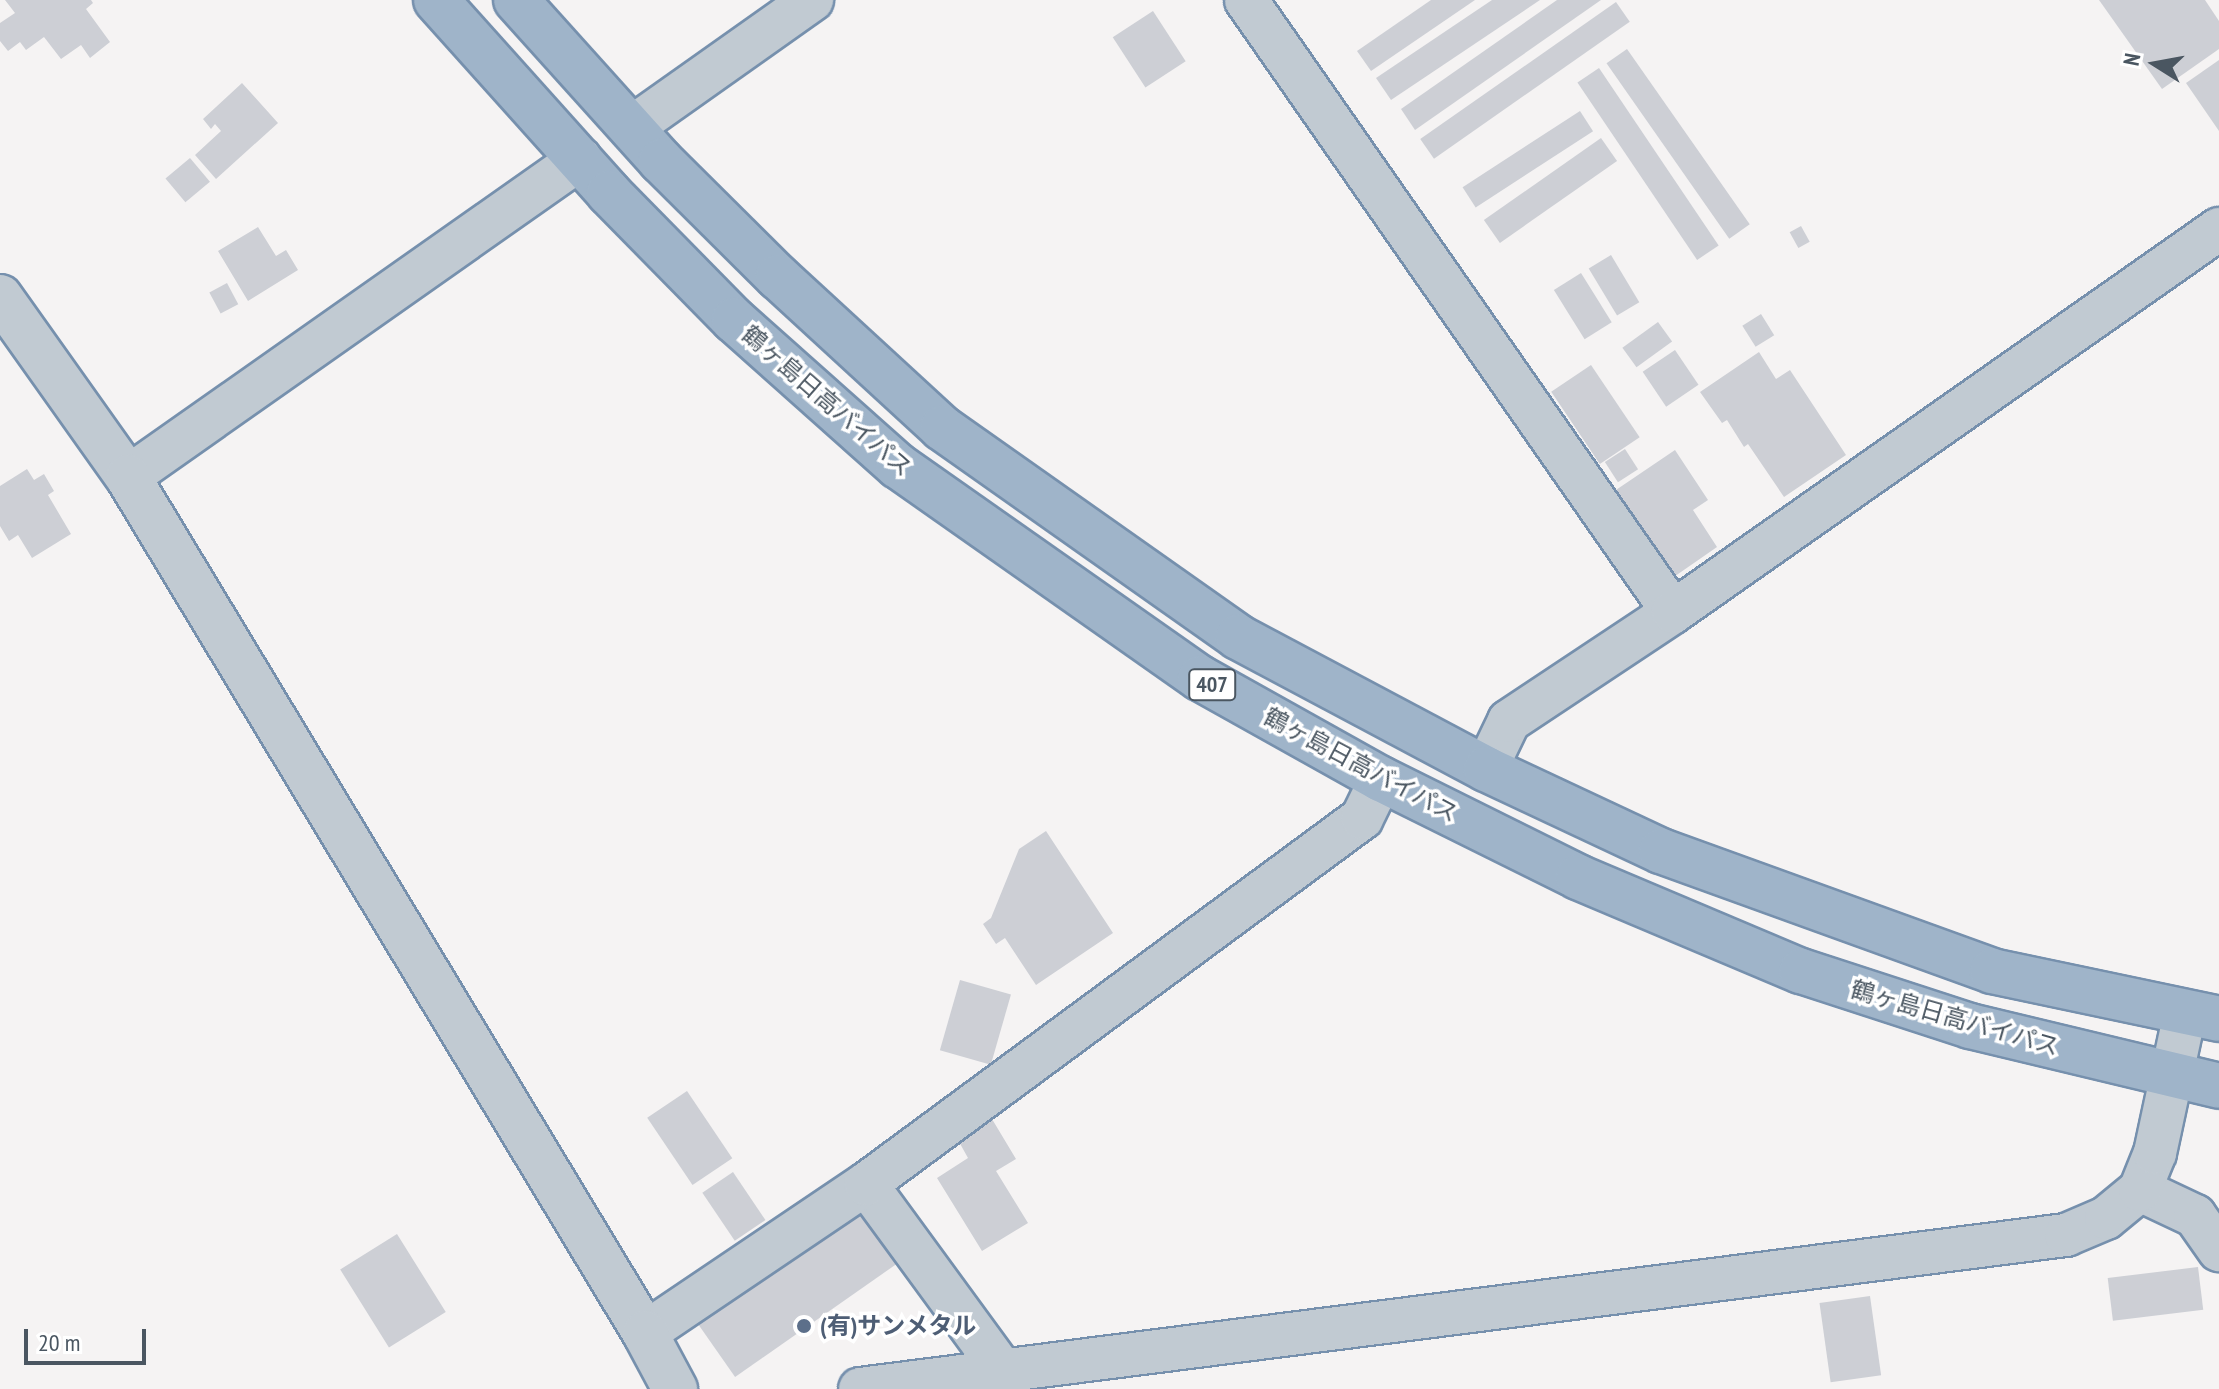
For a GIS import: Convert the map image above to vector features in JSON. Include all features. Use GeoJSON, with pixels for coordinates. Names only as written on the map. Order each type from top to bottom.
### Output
{"type":"FeatureCollection","features":[{"type":"Feature","properties":{"kind":"highway","name":"鶴ヶ島日高バイパス"},"geometry":{"type":"LineString","coordinates":[[436,0],[580,159],[734,320],[898,466],[1200,678],[1381,779],[1578,877],[1801,971],[1970,1026],[2171,1077],[2219,1086]]}},
{"type":"Feature","properties":{"kind":"highway","name":"407"},"geometry":{"type":"LineString","coordinates":[[516,0],[631,128],[778,277],[942,428],[1238,637],[1486,769],[1661,851],[1843,920],[1992,971],[2202,1016]]}},
{"type":"Feature","properties":{"kind":"street"},"geometry":{"type":"LineString","coordinates":[[631,128],[812,0]]}},
{"type":"Feature","properties":{"kind":"street"},"geometry":{"type":"LineString","coordinates":[[1246,0],[1673,612]]}},
{"type":"Feature","properties":{"kind":"street"},"geometry":{"type":"LineString","coordinates":[[128,477],[580,159]]}},
{"type":"Feature","properties":{"kind":"street"},"geometry":{"type":"LineString","coordinates":[[1486,769],[1509,721],[1673,612],[2219,229]]}},
{"type":"Feature","properties":{"kind":"street"},"geometry":{"type":"LineString","coordinates":[[0,297],[128,477],[645,1333],[675,1389]]}},
{"type":"Feature","properties":{"kind":"street"},"geometry":{"type":"LineString","coordinates":[[645,1333],[866,1184],[1362,818],[1381,779]]}},
{"type":"Feature","properties":{"kind":"street"},"geometry":{"type":"LineString","coordinates":[[860,1389],[2066,1235],[2106,1218],[2140,1190],[2155,1153],[2171,1077],[2202,1016]]}},
{"type":"Feature","properties":{"kind":"street"},"geometry":{"type":"LineString","coordinates":[[866,1184],[1002,1370]]}},
{"type":"Feature","properties":{"kind":"street"},"geometry":{"type":"LineString","coordinates":[[2140,1190],[2207,1215],[2219,1250]]}},
{"type":"Feature","properties":{"kind":"building"},"geometry":{"type":"Polygon","coordinates":[[[5,0],[91,0],[93,3],[86,9],[110,42],[90,58],[81,45],[61,59],[44,37],[26,50],[20,42],[8,51],[0,41],[0,23],[15,13],[5,0]]]}},
{"type":"Feature","properties":{"kind":"building"},"geometry":{"type":"Polygon","coordinates":[[[1431,0],[1475,0],[1371,71],[1357,51],[1431,0]]]}},
{"type":"Feature","properties":{"kind":"building"},"geometry":{"type":"Polygon","coordinates":[[[1492,0],[1540,0],[1391,100],[1376,78],[1492,0]]]}},
{"type":"Feature","properties":{"kind":"building"},"geometry":{"type":"Polygon","coordinates":[[[1557,0],[1601,0],[1415,130],[1401,109],[1557,0]]]}},
{"type":"Feature","properties":{"kind":"building"},"geometry":{"type":"Polygon","coordinates":[[[2099,0],[2205,0],[2219,21],[2219,49],[2162,89],[2099,0]]]}},
{"type":"Feature","properties":{"kind":"building"},"geometry":{"type":"Polygon","coordinates":[[[1616,2],[1630,22],[1434,159],[1420,139],[1616,2]]]}},
{"type":"Feature","properties":{"kind":"building"},"geometry":{"type":"Polygon","coordinates":[[[1153,11],[1186,61],[1145,87],[1113,37],[1153,11]]]}},
{"type":"Feature","properties":{"kind":"building"},"geometry":{"type":"Polygon","coordinates":[[[1627,49],[1750,224],[1729,239],[1607,63],[1627,49]]]}},
{"type":"Feature","properties":{"kind":"building"},"geometry":{"type":"Polygon","coordinates":[[[2219,60],[2219,131],[2186,83],[2219,60]]]}},
{"type":"Feature","properties":{"kind":"building"},"geometry":{"type":"Polygon","coordinates":[[[1599,68],[1719,245],[1697,260],[1577,83],[1599,68]]]}},
{"type":"Feature","properties":{"kind":"building"},"geometry":{"type":"Polygon","coordinates":[[[242,83],[278,123],[216,179],[195,155],[221,131],[215,124],[211,129],[203,119],[242,83]]]}},
{"type":"Feature","properties":{"kind":"building"},"geometry":{"type":"Polygon","coordinates":[[[1580,111],[1593,131],[1476,207],[1463,187],[1580,111]]]}},
{"type":"Feature","properties":{"kind":"building"},"geometry":{"type":"Polygon","coordinates":[[[1601,138],[1617,161],[1500,243],[1484,220],[1601,138]]]}},
{"type":"Feature","properties":{"kind":"building"},"geometry":{"type":"Polygon","coordinates":[[[190,158],[210,182],[185,202],[165,179],[190,158]]]}},
{"type":"Feature","properties":{"kind":"building"},"geometry":{"type":"Polygon","coordinates":[[[1801,226],[1810,242],[1798,248],[1790,232],[1801,226]]]}},
{"type":"Feature","properties":{"kind":"building"},"geometry":{"type":"Polygon","coordinates":[[[258,227],[276,256],[286,250],[298,270],[248,301],[218,251],[258,227]]]}},
{"type":"Feature","properties":{"kind":"building"},"geometry":{"type":"Polygon","coordinates":[[[1611,255],[1639,302],[1617,316],[1589,268],[1611,255]]]}},
{"type":"Feature","properties":{"kind":"building"},"geometry":{"type":"Polygon","coordinates":[[[1581,273],[1612,322],[1585,339],[1554,290],[1581,273]]]}},
{"type":"Feature","properties":{"kind":"building"},"geometry":{"type":"Polygon","coordinates":[[[227,283],[238,304],[221,314],[209,292],[227,283]]]}},
{"type":"Feature","properties":{"kind":"building"},"geometry":{"type":"Polygon","coordinates":[[[1761,314],[1774,335],[1756,347],[1742,326],[1761,314]]]}},
{"type":"Feature","properties":{"kind":"building"},"geometry":{"type":"Polygon","coordinates":[[[1658,322],[1672,341],[1637,367],[1622,348],[1658,322]]]}},
{"type":"Feature","properties":{"kind":"building"},"geometry":{"type":"Polygon","coordinates":[[[1675,350],[1698,385],[1666,407],[1643,372],[1675,350]]]}},
{"type":"Feature","properties":{"kind":"building"},"geometry":{"type":"Polygon","coordinates":[[[1759,352],[1776,379],[1790,370],[1846,455],[1784,497],[1748,444],[1744,447],[1727,420],[1722,423],[1700,392],[1759,352]]]}},
{"type":"Feature","properties":{"kind":"building"},"geometry":{"type":"Polygon","coordinates":[[[1591,365],[1640,437],[1600,464],[1551,392],[1591,365]]]}},
{"type":"Feature","properties":{"kind":"building"},"geometry":{"type":"Polygon","coordinates":[[[1625,449],[1638,469],[1618,482],[1605,462],[1625,449]]]}},
{"type":"Feature","properties":{"kind":"building"},"geometry":{"type":"Polygon","coordinates":[[[1675,450],[1708,500],[1693,510],[1717,547],[1668,581],[1610,494],[1675,450]]]}},
{"type":"Feature","properties":{"kind":"building"},"geometry":{"type":"Polygon","coordinates":[[[27,469],[34,480],[44,474],[54,491],[48,495],[71,534],[32,558],[18,535],[9,541],[0,526],[0,486],[27,469]]]}},
{"type":"Feature","properties":{"kind":"building"},"geometry":{"type":"Polygon","coordinates":[[[1046,831],[1113,933],[1036,985],[1005,938],[996,944],[983,924],[991,918],[1019,849],[1046,831]]]}},
{"type":"Feature","properties":{"kind":"building"},"geometry":{"type":"Polygon","coordinates":[[[960,980],[1011,995],[991,1065],[940,1050],[960,980]]]}},
{"type":"Feature","properties":{"kind":"building"},"geometry":{"type":"Polygon","coordinates":[[[687,1091],[732,1158],[693,1185],[647,1118],[687,1091]]]}},
{"type":"Feature","properties":{"kind":"building"},"geometry":{"type":"Polygon","coordinates":[[[992,1119],[1016,1159],[996,1171],[1028,1223],[982,1251],[937,1178],[968,1158],[958,1140],[992,1119]]]}},
{"type":"Feature","properties":{"kind":"building"},"geometry":{"type":"Polygon","coordinates":[[[733,1172],[765,1220],[735,1241],[702,1193],[733,1172]]]}},
{"type":"Feature","properties":{"kind":"building"},"geometry":{"type":"Polygon","coordinates":[[[860,1198],[903,1259],[735,1377],[692,1316],[860,1198]]]}},
{"type":"Feature","properties":{"kind":"building"},"geometry":{"type":"Polygon","coordinates":[[[397,1234],[446,1312],[389,1348],[340,1270],[397,1234]]]}},
{"type":"Feature","properties":{"kind":"building"},"geometry":{"type":"Polygon","coordinates":[[[2198,1267],[2203,1310],[2113,1321],[2108,1278],[2198,1267]]]}},
{"type":"Feature","properties":{"kind":"building"},"geometry":{"type":"Polygon","coordinates":[[[1870,1296],[1881,1375],[1831,1382],[1819,1303],[1870,1296]]]}},
{"type":"Feature","properties":{"kind":"place","name":"(有)サンメタル"},"geometry":{"type":"Point","coordinates":[804,1326]}}]}
